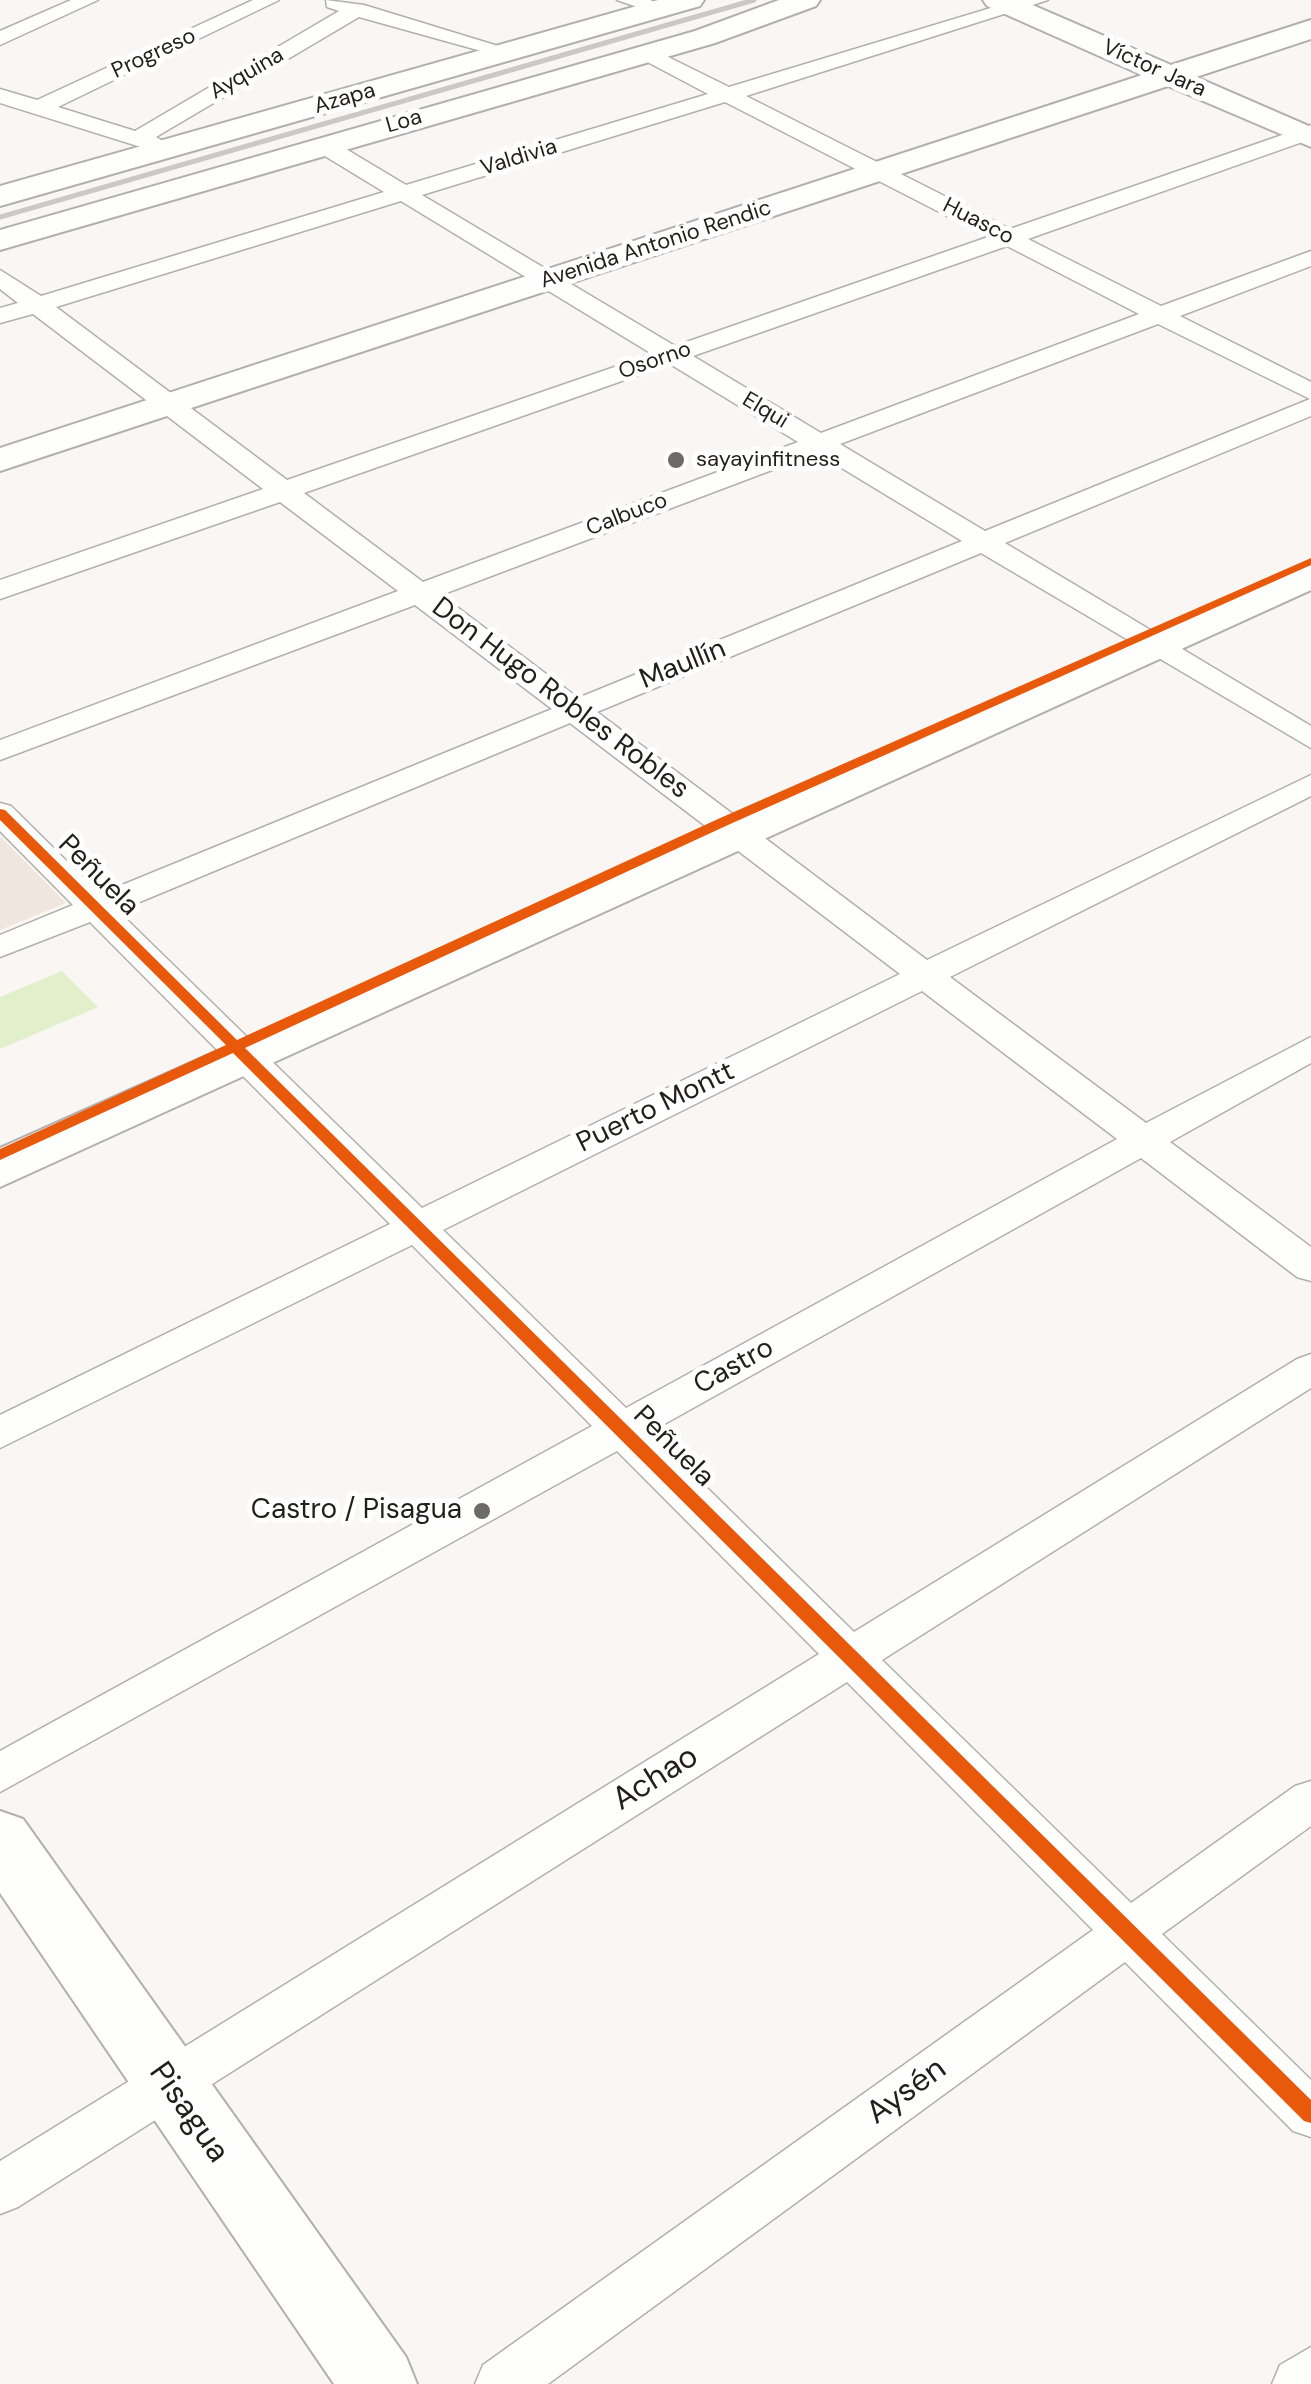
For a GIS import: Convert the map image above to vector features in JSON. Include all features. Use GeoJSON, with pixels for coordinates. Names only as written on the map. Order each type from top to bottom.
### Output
{"type":"FeatureCollection","features":[{"type":"Feature","properties":{"kind":"street"},"geometry":{"type":"LineString","coordinates":[[0,40],[88,0]]}},
{"type":"Feature","properties":{"kind":"street","name":"Progreso"},"geometry":{"type":"LineString","coordinates":[[38,108],[270,0]]}},
{"type":"Feature","properties":{"kind":"street"},"geometry":{"type":"LineString","coordinates":[[322,0],[510,53]]}},
{"type":"Feature","properties":{"kind":"street"},"geometry":{"type":"LineString","coordinates":[[627,0],[660,9]]}},
{"type":"Feature","properties":{"kind":"street","name":"Azapa"},"geometry":{"type":"LineString","coordinates":[[0,196],[690,0]]}},
{"type":"Feature","properties":{"kind":"street","name":"Loa"},"geometry":{"type":"LineString","coordinates":[[0,240],[705,37],[806,0]]}},
{"type":"Feature","properties":{"kind":"street","name":"Víctor Jara"},"geometry":{"type":"LineString","coordinates":[[1016,2],[1161,73],[1308,135]]}},
{"type":"Feature","properties":{"kind":"street","name":"Valdivia"},"geometry":{"type":"LineString","coordinates":[[0,316],[1016,2]]}},
{"type":"Feature","properties":{"kind":"street","name":"Ayquina"},"geometry":{"type":"LineString","coordinates":[[137,139],[357,10]]}},
{"type":"Feature","properties":{"kind":"street","name":"Avenida Antonio Rendic"},"geometry":{"type":"LineString","coordinates":[[1161,73],[1311,18]]}},
{"type":"Feature","properties":{"kind":"street","name":"Avenida Antonio Rendic"},"geometry":{"type":"LineString","coordinates":[[0,444],[162,399],[1161,73],[1311,29]]}},
{"type":"Feature","properties":{"kind":"street","name":"Huasco"},"geometry":{"type":"LineString","coordinates":[[644,52],[1311,392]]}},
{"type":"Feature","properties":{"kind":"street"},"geometry":{"type":"LineString","coordinates":[[0,96],[170,149]]}},
{"type":"Feature","properties":{"kind":"street","name":"Osorno"},"geometry":{"type":"LineString","coordinates":[[0,590],[1308,135]]}},
{"type":"Feature","properties":{"kind":"street","name":"Elqui"},"geometry":{"type":"LineString","coordinates":[[322,145],[1311,738]]}},
{"type":"Feature","properties":{"kind":"street","name":"Calbuco"},"geometry":{"type":"LineString","coordinates":[[0,751],[1311,258]]}},
{"type":"Feature","properties":{"kind":"street","name":"Don Hugo Robles Robles"},"geometry":{"type":"LineString","coordinates":[[0,277],[1311,1266]]}},
{"type":"Feature","properties":{"kind":"street","name":"Avenida Antonio Rendic"},"geometry":{"type":"LineString","coordinates":[[0,460],[162,399]]}},
{"type":"Feature","properties":{"kind":"street","name":"Maullín"},"geometry":{"type":"LineString","coordinates":[[0,947],[1311,406]]}},
{"type":"Feature","properties":{"kind":"street"},"geometry":{"type":"LineString","coordinates":[[0,1169],[742,836],[1152,643],[1311,575]]}},
{"type":"Feature","properties":{"kind":"street","name":"Puerto Montt"},"geometry":{"type":"LineString","coordinates":[[0,1433],[1311,784]]}},
{"type":"Feature","properties":{"kind":"street","name":"Peñuela"},"geometry":{"type":"LineString","coordinates":[[0,813],[848,1659],[1311,2114]]}},
{"type":"Feature","properties":{"kind":"street","name":"Castro"},"geometry":{"type":"LineString","coordinates":[[0,1773],[1311,1048]]}},
{"type":"Feature","properties":{"kind":"street","name":"Achao"},"geometry":{"type":"LineString","coordinates":[[0,2190],[1311,1369]]}},
{"type":"Feature","properties":{"kind":"street","name":"Aysén"},"geometry":{"type":"LineString","coordinates":[[502,2384],[1311,1800]]}},
{"type":"Feature","properties":{"kind":"street","name":"Pisagua"},"geometry":{"type":"LineString","coordinates":[[0,1839],[379,2384]]}},
{"type":"Feature","properties":{"kind":"street"},"geometry":{"type":"LineString","coordinates":[[1299,2384],[1311,2374]]}},
{"type":"Feature","properties":{"kind":"shaded area"},"geometry":{"type":"Polygon","coordinates":[[[0,836],[66,903],[0,930],[0,836]]]}},
{"type":"Feature","properties":{"kind":"green space"},"geometry":{"type":"Polygon","coordinates":[[[62,971],[98,1007],[0,1049],[0,997],[62,971]]]}},
{"type":"Feature","properties":{"kind":"railway"},"geometry":{"type":"LineString","coordinates":[[0,217],[754,0]]}},
{"type":"Feature","properties":{"kind":"cycle path"},"geometry":{"type":"LineString","coordinates":[[0,1155],[723,822],[1311,561]]}},
{"type":"Feature","properties":{"kind":"cycle path"},"geometry":{"type":"LineString","coordinates":[[0,813],[1311,2114]]}},
{"type":"Feature","properties":{"kind":"place","name":"sayayinfitness"},"geometry":{"type":"Point","coordinates":[676,460]}},
{"type":"Feature","properties":{"kind":"place","name":"Castro / Pisagua"},"geometry":{"type":"Point","coordinates":[482,1511]}}]}
